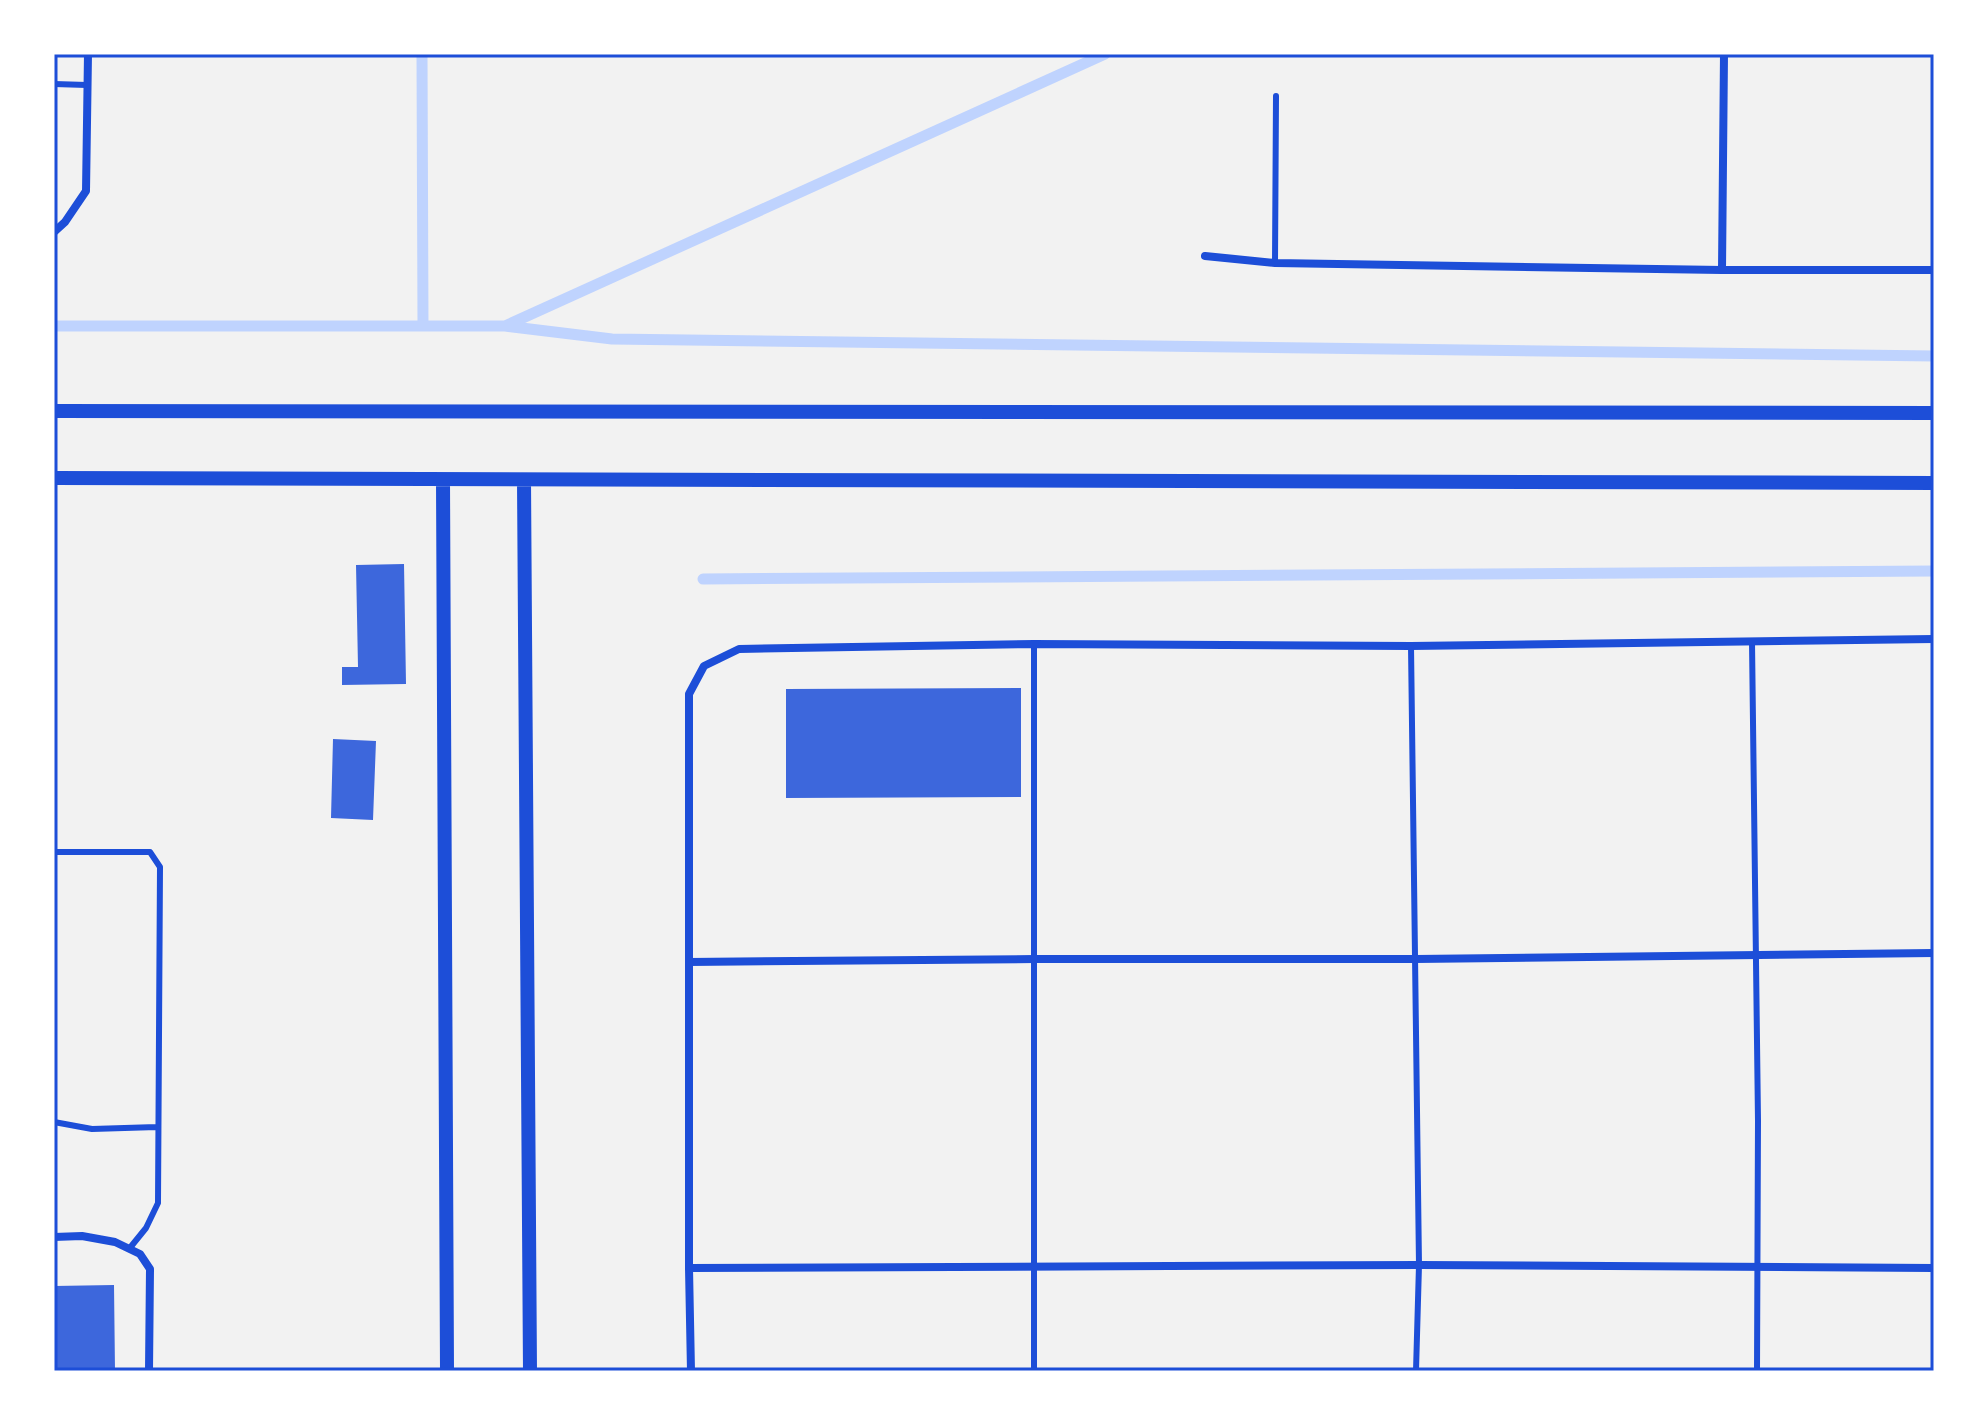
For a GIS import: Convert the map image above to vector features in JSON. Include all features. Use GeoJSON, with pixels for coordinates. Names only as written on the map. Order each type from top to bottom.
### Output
{"type":"FeatureCollection","features":[{"type":"Feature","properties":{"kind":"street"},"geometry":{"type":"LineString","coordinates":[[54,232],[65,222],[86,191],[88,54]]}},
{"type":"Feature","properties":{"kind":"street"},"geometry":{"type":"LineString","coordinates":[[1722,270],[1724,54]]}},
{"type":"Feature","properties":{"kind":"street"},"geometry":{"type":"LineString","coordinates":[[1205,256],[1275,263],[1934,270]]}},
{"type":"Feature","properties":{"kind":"street"},"geometry":{"type":"LineString","coordinates":[[54,411],[1934,413]]}},
{"type":"Feature","properties":{"kind":"street"},"geometry":{"type":"LineString","coordinates":[[54,478],[1934,483]]}},
{"type":"Feature","properties":{"kind":"street"},"geometry":{"type":"LineString","coordinates":[[443,480],[447,1371]]}},
{"type":"Feature","properties":{"kind":"street"},"geometry":{"type":"LineString","coordinates":[[524,480],[530,1371]]}},
{"type":"Feature","properties":{"kind":"street"},"geometry":{"type":"LineString","coordinates":[[691,1371],[689,694],[704,666],[739,649],[1034,644],[1411,646],[1934,639]]}},
{"type":"Feature","properties":{"kind":"street"},"geometry":{"type":"LineString","coordinates":[[689,962],[1934,953]]}},
{"type":"Feature","properties":{"kind":"street"},"geometry":{"type":"LineString","coordinates":[[54,1237],[82,1236],[115,1242],[140,1254],[150,1269],[149,1371]]}},
{"type":"Feature","properties":{"kind":"street"},"geometry":{"type":"LineString","coordinates":[[689,1268],[1419,1265],[1934,1268]]}},
{"type":"Feature","properties":{"kind":"lane"},"geometry":{"type":"LineString","coordinates":[[54,84],[87,85]]}},
{"type":"Feature","properties":{"kind":"lane"},"geometry":{"type":"LineString","coordinates":[[1275,263],[1276,96]]}},
{"type":"Feature","properties":{"kind":"lane"},"geometry":{"type":"LineString","coordinates":[[1752,642],[1758,1121],[1757,1371]]}},
{"type":"Feature","properties":{"kind":"lane"},"geometry":{"type":"LineString","coordinates":[[1034,644],[1034,1371]]}},
{"type":"Feature","properties":{"kind":"lane"},"geometry":{"type":"LineString","coordinates":[[1411,646],[1419,1265],[1416,1371]]}},
{"type":"Feature","properties":{"kind":"lane"},"geometry":{"type":"LineString","coordinates":[[54,852],[150,852],[160,867],[158,1203],[146,1228],[129,1249]]}},
{"type":"Feature","properties":{"kind":"lane"},"geometry":{"type":"LineString","coordinates":[[54,1122],[92,1129],[157,1127]]}},
{"type":"Feature","properties":{"kind":"building"},"geometry":{"type":"Polygon","coordinates":[[[404,564],[406,684],[342,685],[342,667],[358,667],[356,565],[404,564]]]}},
{"type":"Feature","properties":{"kind":"building"},"geometry":{"type":"Polygon","coordinates":[[[1021,688],[1021,797],[786,798],[786,689],[1021,688]]]}},
{"type":"Feature","properties":{"kind":"building"},"geometry":{"type":"Polygon","coordinates":[[[333,739],[376,741],[373,820],[331,818],[333,739]]]}},
{"type":"Feature","properties":{"kind":"building"},"geometry":{"type":"Polygon","coordinates":[[[114,1285],[115,1371],[54,1371],[54,1286],[114,1285]]]}},
{"type":"Feature","properties":{"kind":"waterway"},"geometry":{"type":"LineString","coordinates":[[422,54],[423,326]]}},
{"type":"Feature","properties":{"kind":"waterway"},"geometry":{"type":"LineString","coordinates":[[54,326],[507,326],[1105,54]]}},
{"type":"Feature","properties":{"kind":"waterway"},"geometry":{"type":"LineString","coordinates":[[505,326],[612,339],[1934,356]]}},
{"type":"Feature","properties":{"kind":"waterway"},"geometry":{"type":"LineString","coordinates":[[703,579],[1934,571]]}}]}
